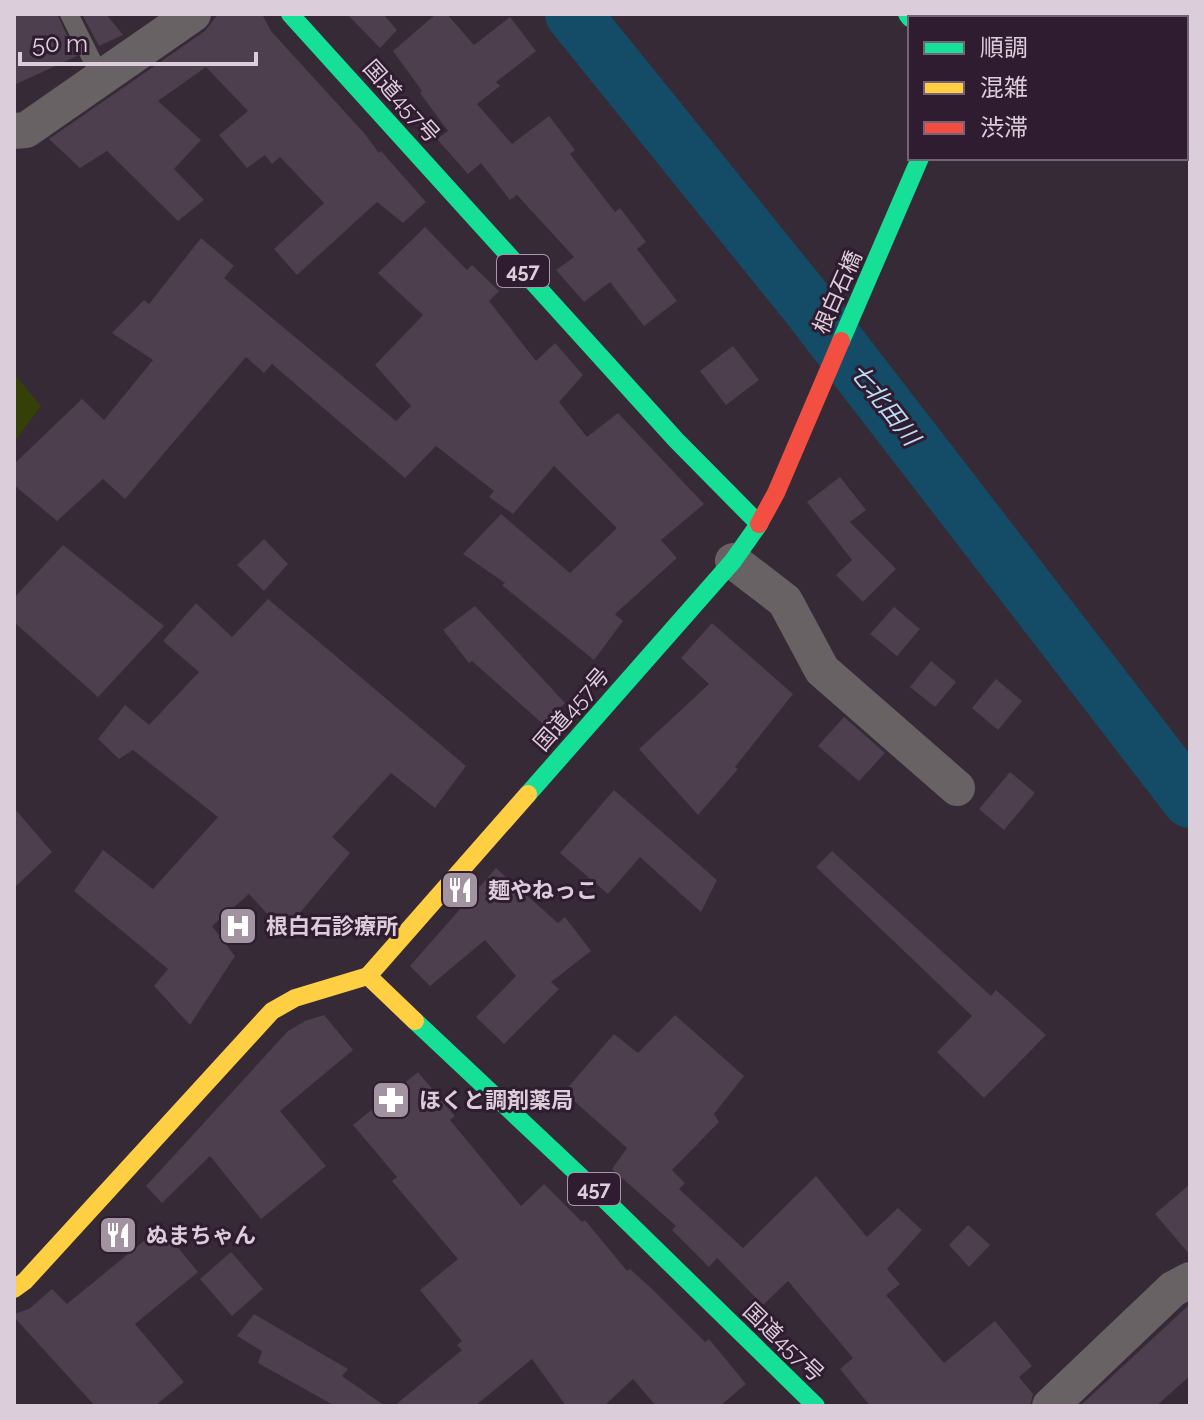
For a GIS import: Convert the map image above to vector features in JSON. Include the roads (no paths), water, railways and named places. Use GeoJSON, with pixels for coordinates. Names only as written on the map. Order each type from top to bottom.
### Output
{"type":"FeatureCollection","features":[{"type":"Feature","properties":{"kind":"main road","name":"国道457号"},"geometry":{"type":"LineString","coordinates":[[290,14],[676,440],[759,524],[733,561],[368,976],[597,1192],[798,1400]]}},
{"type":"Feature","properties":{"kind":"main road","name":"根白石橋"},"geometry":{"type":"LineString","coordinates":[[759,524],[776,493],[919,160]]}},
{"type":"Feature","properties":{"kind":"main road"},"geometry":{"type":"LineString","coordinates":[[14,1289],[25,1281],[272,1011],[295,998],[368,976]]}},
{"type":"Feature","properties":{"kind":"street"},"geometry":{"type":"LineString","coordinates":[[14,131],[26,130],[193,14]]}},
{"type":"Feature","properties":{"kind":"street"},"geometry":{"type":"LineString","coordinates":[[733,561],[785,601],[822,670],[957,788]]}},
{"type":"Feature","properties":{"kind":"street"},"geometry":{"type":"LineString","coordinates":[[1050,1406],[1173,1289],[1190,1280]]}},
{"type":"Feature","properties":{"kind":"lane"},"geometry":{"type":"LineString","coordinates":[[69,14],[101,78]]}},
{"type":"Feature","properties":{"kind":"waterway","name":"七北田川"},"geometry":{"type":"LineString","coordinates":[[573,14],[808,305],[1190,800]]}},
{"type":"Feature","properties":{"kind":"place","name":"麺やねっこ"},"geometry":{"type":"Point","coordinates":[460,890]}},
{"type":"Feature","properties":{"kind":"place","name":"根白石診療所"},"geometry":{"type":"Point","coordinates":[238,926]}},
{"type":"Feature","properties":{"kind":"place","name":"ほくと調剤薬局"},"geometry":{"type":"Point","coordinates":[391,1100]}},
{"type":"Feature","properties":{"kind":"place","name":"ぬまちゃん"},"geometry":{"type":"Point","coordinates":[118,1235]}}]}
